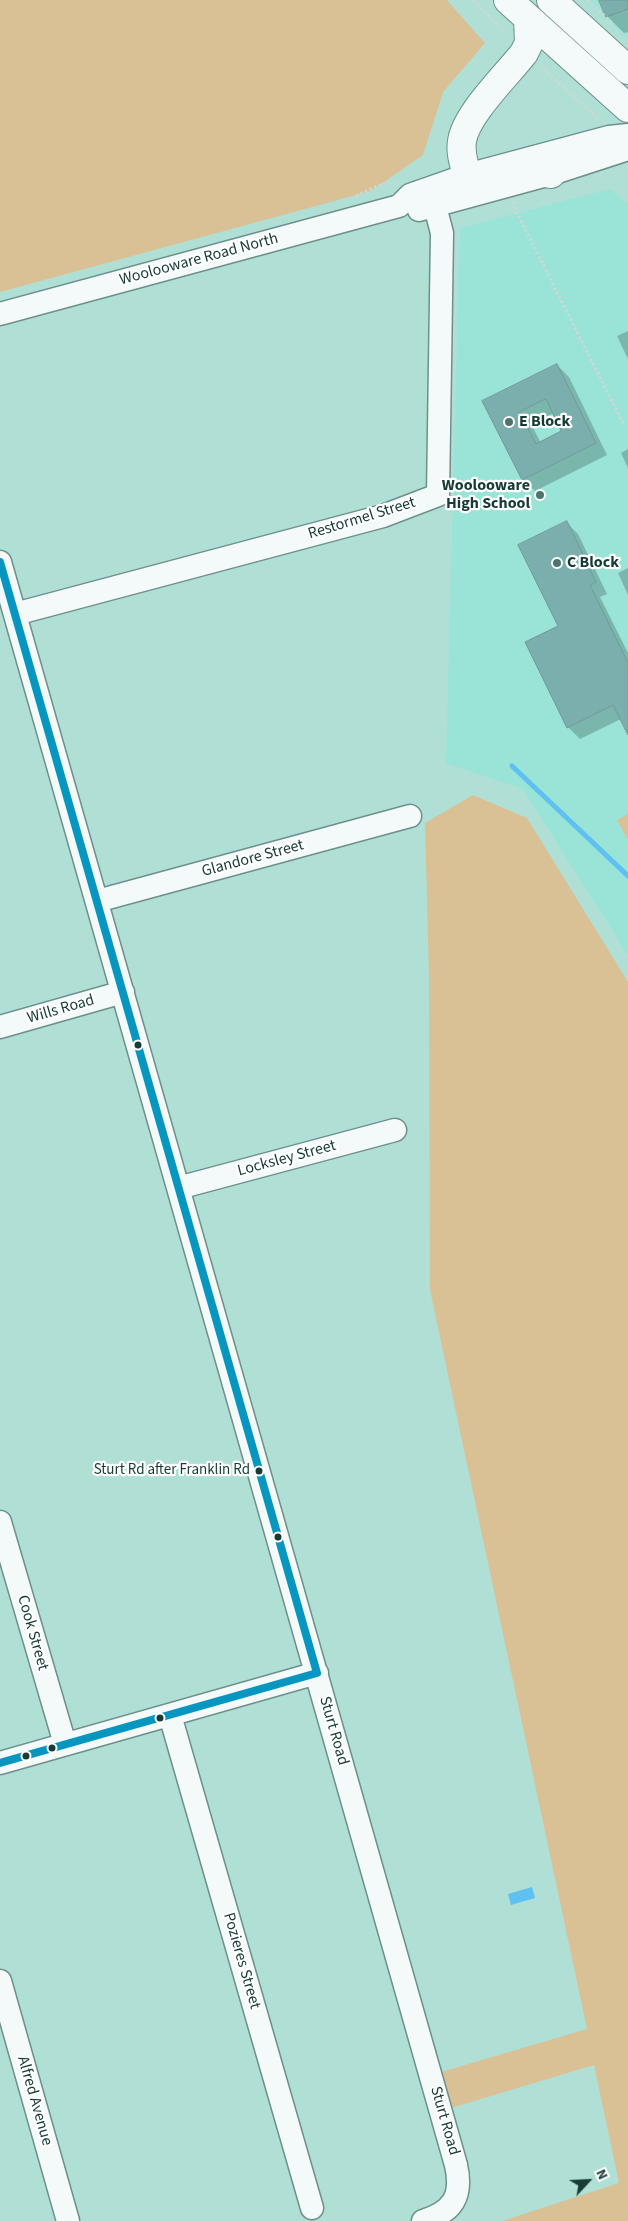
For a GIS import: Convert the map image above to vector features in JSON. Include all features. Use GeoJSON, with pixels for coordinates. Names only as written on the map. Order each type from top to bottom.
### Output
{"type":"FeatureCollection","features":[{"type":"Feature","properties":{"kind":"main road"},"geometry":{"type":"LineString","coordinates":[[508,0],[628,108]]}},
{"type":"Feature","properties":{"kind":"main road"},"geometry":{"type":"LineString","coordinates":[[551,0],[628,70]]}},
{"type":"Feature","properties":{"kind":"main road"},"geometry":{"type":"LineString","coordinates":[[528,19],[529,43],[524,53],[473,114],[462,141],[462,158],[466,175],[490,178],[530,170],[551,174]]}},
{"type":"Feature","properties":{"kind":"street","name":"Woolooware Road North"},"geometry":{"type":"LineString","coordinates":[[418,193],[466,175],[617,135],[628,135]]}},
{"type":"Feature","properties":{"kind":"street","name":"Woolooware Road North"},"geometry":{"type":"LineString","coordinates":[[0,314],[399,206],[410,195],[551,174],[628,149]]}},
{"type":"Feature","properties":{"kind":"street","name":"Restormel Street"},"geometry":{"type":"LineString","coordinates":[[15,614],[383,516],[438,494],[442,233],[439,219],[418,193]]}},
{"type":"Feature","properties":{"kind":"street","name":"Sturt Road"},"geometry":{"type":"LineString","coordinates":[[0,562],[459,2178],[458,2190],[454,2201],[447,2210],[436,2217],[423,2221]]}},
{"type":"Feature","properties":{"kind":"street","name":"Glandore Street"},"geometry":{"type":"LineString","coordinates":[[97,901],[410,816]]}},
{"type":"Feature","properties":{"kind":"street","name":"Wills Road"},"geometry":{"type":"LineString","coordinates":[[0,1027],[123,992]]}},
{"type":"Feature","properties":{"kind":"street","name":"Locksley Street"},"geometry":{"type":"LineString","coordinates":[[178,1188],[395,1130]]}},
{"type":"Feature","properties":{"kind":"street","name":"Cook Street"},"geometry":{"type":"LineString","coordinates":[[0,1522],[65,1744]]}},
{"type":"Feature","properties":{"kind":"street"},"geometry":{"type":"LineString","coordinates":[[0,1763],[317,1673]]}},
{"type":"Feature","properties":{"kind":"street","name":"Pozieres Street"},"geometry":{"type":"LineString","coordinates":[[170,1715],[312,2208]]}},
{"type":"Feature","properties":{"kind":"street","name":"Alfred Avenue"},"geometry":{"type":"LineString","coordinates":[[0,1980],[68,2221]]}},
{"type":"Feature","properties":{"kind":"path"},"geometry":{"type":"LineString","coordinates":[[474,0],[524,53],[601,121]]}},
{"type":"Feature","properties":{"kind":"path"},"geometry":{"type":"LineString","coordinates":[[352,198],[377,186],[418,193]]}},
{"type":"Feature","properties":{"kind":"path"},"geometry":{"type":"LineString","coordinates":[[513,200],[516,213],[624,425]]}},
{"type":"Feature","properties":{"kind":"shaded area"},"geometry":{"type":"Polygon","coordinates":[[[0,0],[447,0],[485,43],[443,92],[423,155],[371,191],[0,292],[0,0]]]}},
{"type":"Feature","properties":{"kind":"shaded area"},"geometry":{"type":"Polygon","coordinates":[[[588,0],[628,0],[628,40],[606,17],[588,0]]]}},
{"type":"Feature","properties":{"kind":"shaded area","name":"Woolooware High School"},"geometry":{"type":"Polygon","coordinates":[[[610,189],[628,206],[628,955],[523,789],[446,763],[460,228],[610,189]]]}},
{"type":"Feature","properties":{"kind":"shaded area"},"geometry":{"type":"Polygon","coordinates":[[[473,795],[527,818],[628,982],[628,2221],[502,2221],[619,2183],[594,2065],[441,2111],[431,2075],[587,2029],[430,1290],[429,978],[425,823],[473,795]]]}},
{"type":"Feature","properties":{"kind":"shaded area"},"geometry":{"type":"Polygon","coordinates":[[[628,814],[628,840],[617,820],[628,814]]]}},
{"type":"Feature","properties":{"kind":"water"},"geometry":{"type":"Polygon","coordinates":[[[532,1887],[535,1898],[511,1905],[508,1894],[532,1887]]]}},
{"type":"Feature","properties":{"kind":"building"},"geometry":{"type":"Polygon","coordinates":[[[599,0],[628,0],[628,9],[606,17],[599,0]]]}},
{"type":"Feature","properties":{"kind":"building","name":"E Block"},"geometry":{"type":"Polygon","coordinates":[[[557,364],[596,443],[522,480],[482,401],[557,364]],[[546,399],[520,412],[536,444],[561,431],[546,399]]]}},
{"type":"Feature","properties":{"kind":"building"},"geometry":{"type":"Polygon","coordinates":[[[567,521],[596,582],[590,585],[628,663],[628,735],[613,705],[567,728],[525,642],[558,626],[518,545],[567,521]]]}},
{"type":"Feature","properties":{"kind":"waterway"},"geometry":{"type":"LineString","coordinates":[[512,766],[628,876]]}},
{"type":"Feature","properties":{"kind":"transit line"},"geometry":{"type":"LineString","coordinates":[[0,562],[317,1673]]}},
{"type":"Feature","properties":{"kind":"transit line"},"geometry":{"type":"LineString","coordinates":[[0,1763],[317,1673]]}},
{"type":"Feature","properties":{"kind":"place","name":"E Block"},"geometry":{"type":"Point","coordinates":[509,422]}},
{"type":"Feature","properties":{"kind":"place","name":"Woolooware High School"},"geometry":{"type":"Point","coordinates":[540,495]}},
{"type":"Feature","properties":{"kind":"place","name":"C Block"},"geometry":{"type":"Point","coordinates":[557,563]}},
{"type":"Feature","properties":{"kind":"place","name":"Sturt Rd after Franklin Rd"},"geometry":{"type":"Point","coordinates":[259,1471]}}]}
